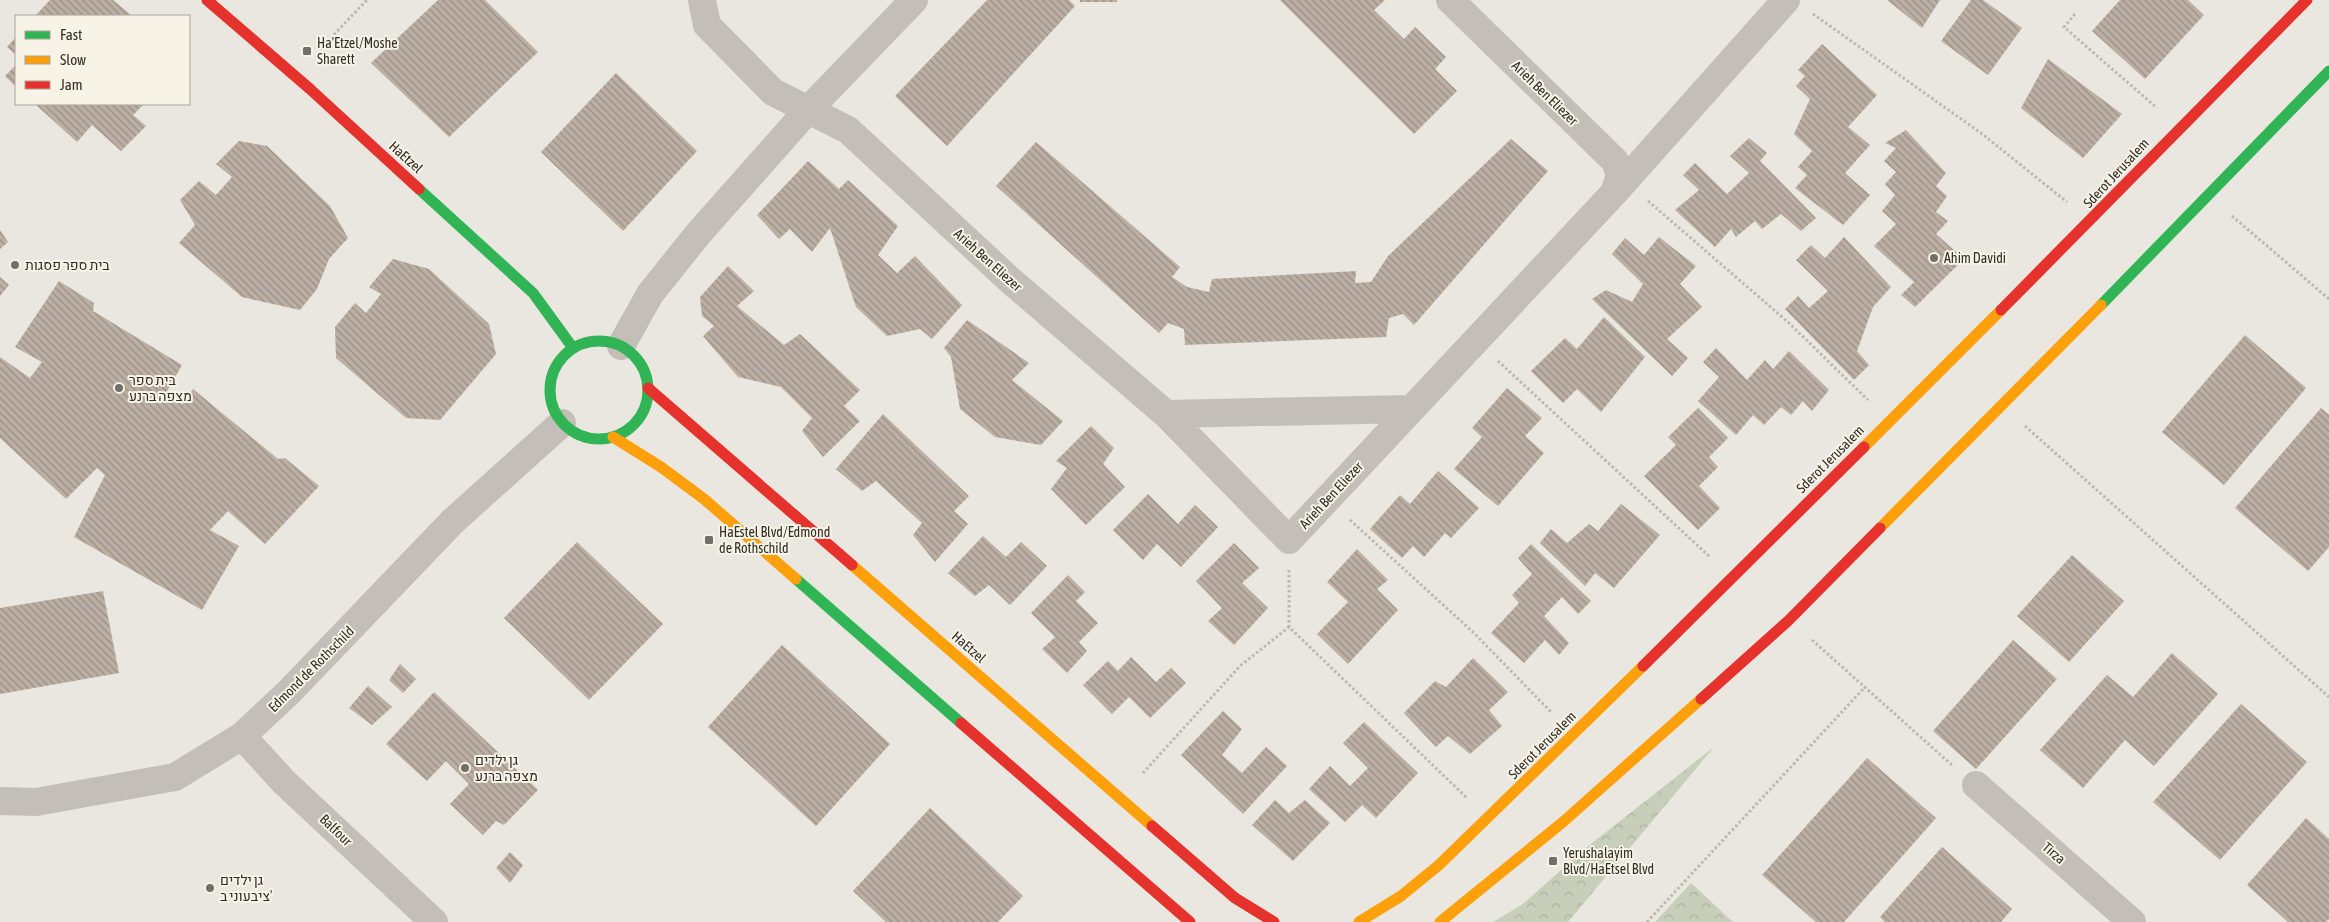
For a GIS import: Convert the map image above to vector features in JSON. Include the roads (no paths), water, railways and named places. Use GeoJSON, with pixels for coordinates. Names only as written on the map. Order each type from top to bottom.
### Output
{"type":"FeatureCollection","features":[{"type":"Feature","properties":{"kind":"main road","name":"HaEtzel"},"geometry":{"type":"LineString","coordinates":[[207,0],[310,89],[533,293],[573,348]]}},
{"type":"Feature","properties":{"kind":"main road","name":"Sderot Jerusalem"},"geometry":{"type":"LineString","coordinates":[[1358,922],[1379,911],[1425,879],[1511,797],[2090,222],[2185,122],[2307,0]]}},
{"type":"Feature","properties":{"kind":"main road"},"geometry":{"type":"LineString","coordinates":[[1440,922],[1563,822],[1788,621],[2204,202],[2329,71]]}},
{"type":"Feature","properties":{"kind":"main road"},"geometry":{"type":"LineString","coordinates":[[597,341],[621,346],[640,363],[648,388],[643,410],[636,422],[626,432],[599,439],[585,438],[573,432],[562,423],[553,409],[549,394],[551,377],[558,362],[573,348],[597,341]]}},
{"type":"Feature","properties":{"kind":"main road","name":"HaEtzel"},"geometry":{"type":"LineString","coordinates":[[648,388],[1235,898],[1274,922]]}},
{"type":"Feature","properties":{"kind":"main road"},"geometry":{"type":"LineString","coordinates":[[612,437],[661,467],[704,500],[1190,922]]}},
{"type":"Feature","properties":{"kind":"street","name":"Arieh Ben Eliezer"},"geometry":{"type":"LineString","coordinates":[[702,0],[707,25],[773,92],[848,130],[1012,282],[1166,414],[1289,540],[1620,187],[1786,0]]}},
{"type":"Feature","properties":{"kind":"street"},"geometry":{"type":"LineString","coordinates":[[621,346],[650,294],[698,234],[808,110],[914,0]]}},
{"type":"Feature","properties":{"kind":"street","name":"Arieh Ben Eliezer"},"geometry":{"type":"LineString","coordinates":[[1450,0],[1615,160],[1620,175],[1620,187]]}},
{"type":"Feature","properties":{"kind":"street"},"geometry":{"type":"LineString","coordinates":[[1166,414],[1411,409]]}},
{"type":"Feature","properties":{"kind":"street","name":"Edmond de Rothschild"},"geometry":{"type":"LineString","coordinates":[[0,801],[36,802],[175,777],[242,736],[289,692],[453,521],[562,423]]}},
{"type":"Feature","properties":{"kind":"street","name":"Balfour"},"geometry":{"type":"LineString","coordinates":[[242,736],[284,782],[434,922]]}},
{"type":"Feature","properties":{"kind":"street","name":"Tirza"},"geometry":{"type":"LineString","coordinates":[[1976,785],[2132,922]]}},
{"type":"Feature","properties":{"kind":"place","name":"Ha'Etzel/Moshe Sharett"},"geometry":{"type":"Point","coordinates":[307,51]}},
{"type":"Feature","properties":{"kind":"place","name":"Ahim Davidi"},"geometry":{"type":"Point","coordinates":[1934,258]}},
{"type":"Feature","properties":{"kind":"place","name":"בית ספר פסגות"},"geometry":{"type":"Point","coordinates":[15,265]}},
{"type":"Feature","properties":{"kind":"place","name":"בית ספר מצפה ברנע"},"geometry":{"type":"Point","coordinates":[119,388]}},
{"type":"Feature","properties":{"kind":"place","name":"HaEstel Blvd/Edmond de Rothschild"},"geometry":{"type":"Point","coordinates":[709,540]}},
{"type":"Feature","properties":{"kind":"place","name":"גן ילדים מצפה ברנע"},"geometry":{"type":"Point","coordinates":[465,768]}},
{"type":"Feature","properties":{"kind":"place","name":"Yerushalayim Blvd/HaEtsel Blvd"},"geometry":{"type":"Point","coordinates":[1553,861]}},
{"type":"Feature","properties":{"kind":"place","name":"גן ילדים ציבעוני ב'"},"geometry":{"type":"Point","coordinates":[210,888]}}]}
